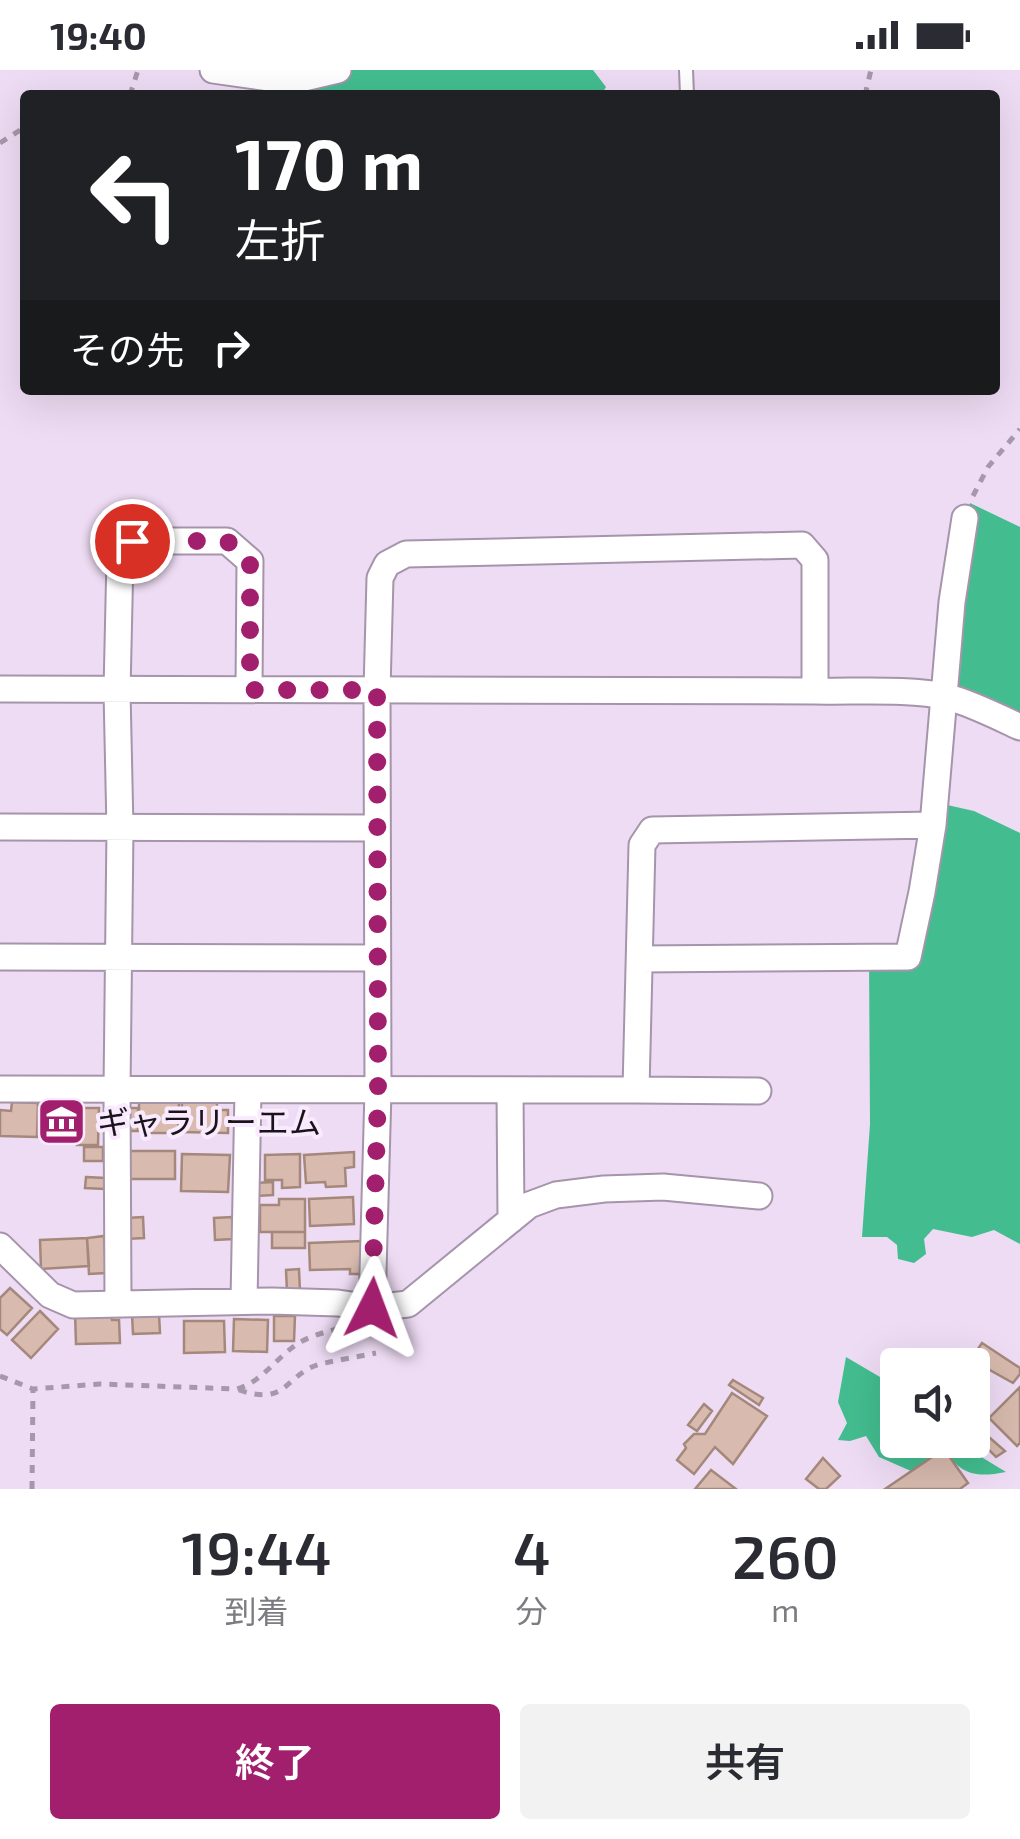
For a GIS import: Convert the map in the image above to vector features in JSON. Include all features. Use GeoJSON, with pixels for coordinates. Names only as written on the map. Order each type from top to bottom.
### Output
{"type":"FeatureCollection","features":[{"type":"Feature","properties":{"kind":"street"},"geometry":{"type":"LineString","coordinates":[[214,70],[291,81],[338,70]]}},
{"type":"Feature","properties":{"kind":"street"},"geometry":{"type":"LineString","coordinates":[[640,959],[908,958],[932,826],[952,602],[965,518]]}},
{"type":"Feature","properties":{"kind":"street"},"geometry":{"type":"LineString","coordinates":[[118,1304],[117,691],[120,556],[132,541],[227,541],[250,561],[250,690]]}},
{"type":"Feature","properties":{"kind":"street"},"geometry":{"type":"LineString","coordinates":[[372,1308],[378,1091],[377,690],[380,578],[388,564],[406,554],[802,545],[815,560],[816,691]]}},
{"type":"Feature","properties":{"kind":"street"},"geometry":{"type":"LineString","coordinates":[[0,689],[816,691],[944,696],[1020,727]]}},
{"type":"Feature","properties":{"kind":"street"},"geometry":{"type":"LineString","coordinates":[[636,1090],[642,845],[652,830],[932,826]]}},
{"type":"Feature","properties":{"kind":"street"},"geometry":{"type":"LineString","coordinates":[[0,828],[376,828]]}},
{"type":"Feature","properties":{"kind":"street"},"geometry":{"type":"LineString","coordinates":[[0,957],[377,958]]}},
{"type":"Feature","properties":{"kind":"street"},"geometry":{"type":"LineString","coordinates":[[0,1090],[758,1091]]}},
{"type":"Feature","properties":{"kind":"street"},"geometry":{"type":"LineString","coordinates":[[244,1301],[248,1090]]}},
{"type":"Feature","properties":{"kind":"street"},"geometry":{"type":"LineString","coordinates":[[510,1090],[510,1220]]}},
{"type":"Feature","properties":{"kind":"street"},"geometry":{"type":"LineString","coordinates":[[0,1246],[50,1295],[73,1305],[244,1301],[338,1303],[372,1308],[408,1304],[529,1205],[556,1195],[662,1187],[759,1196]]}},
{"type":"Feature","properties":{"kind":"path"},"geometry":{"type":"LineString","coordinates":[[965,518],[988,467],[1020,429]]}},
{"type":"Feature","properties":{"kind":"path"},"geometry":{"type":"LineString","coordinates":[[0,1376],[34,1389],[100,1384],[237,1389],[250,1386],[297,1344],[342,1327]]}},
{"type":"Feature","properties":{"kind":"path"},"geometry":{"type":"LineString","coordinates":[[237,1389],[268,1395],[286,1388],[316,1365],[376,1353]]}},
{"type":"Feature","properties":{"kind":"path"},"geometry":{"type":"LineString","coordinates":[[32,1489],[34,1389]]}},
{"type":"Feature","properties":{"kind":"green space"},"geometry":{"type":"Polygon","coordinates":[[[288,70],[593,70],[606,87],[290,90],[288,70]]]}},
{"type":"Feature","properties":{"kind":"green space"},"geometry":{"type":"Polygon","coordinates":[[[970,503],[1020,527],[1020,717],[950,691],[965,518],[970,503]]]}},
{"type":"Feature","properties":{"kind":"green space"},"geometry":{"type":"Polygon","coordinates":[[[934,802],[974,811],[1020,833],[1020,1244],[994,1230],[972,1237],[933,1229],[924,1239],[926,1254],[914,1263],[898,1259],[897,1245],[887,1237],[862,1237],[870,1124],[869,958],[908,957],[934,802]]]}},
{"type":"Feature","properties":{"kind":"green space"},"geometry":{"type":"Polygon","coordinates":[[[846,1357],[880,1377],[880,1457],[866,1436],[838,1440],[847,1423],[838,1402],[846,1357]]]}},
{"type":"Feature","properties":{"kind":"green space"},"geometry":{"type":"Polygon","coordinates":[[[881,1458],[930,1458],[911,1471],[881,1458]]]}},
{"type":"Feature","properties":{"kind":"green space"},"geometry":{"type":"Polygon","coordinates":[[[951,1458],[983,1458],[1006,1472],[986,1475],[956,1464],[951,1458]]]}},
{"type":"Feature","properties":{"kind":"building"},"geometry":{"type":"Polygon","coordinates":[[[182,1101],[217,1102],[217,1110],[228,1110],[228,1133],[181,1132],[182,1101]]]}},
{"type":"Feature","properties":{"kind":"building"},"geometry":{"type":"Polygon","coordinates":[[[12,1102],[38,1103],[37,1137],[0,1136],[0,1110],[11,1111],[12,1102]]]}},
{"type":"Feature","properties":{"kind":"building"},"geometry":{"type":"Polygon","coordinates":[[[139,1102],[179,1102],[178,1133],[144,1133],[139,1102]]]}},
{"type":"Feature","properties":{"kind":"building"},"geometry":{"type":"Polygon","coordinates":[[[49,1107],[77,1108],[76,1139],[72,1138],[72,1142],[48,1137],[49,1107]]]}},
{"type":"Feature","properties":{"kind":"building"},"geometry":{"type":"Polygon","coordinates":[[[78,1108],[99,1108],[98,1145],[77,1145],[78,1108]]]}},
{"type":"Feature","properties":{"kind":"building"},"geometry":{"type":"Polygon","coordinates":[[[124,1108],[138,1108],[138,1131],[125,1131],[124,1108]]]}},
{"type":"Feature","properties":{"kind":"building"},"geometry":{"type":"Polygon","coordinates":[[[84,1147],[103,1147],[103,1161],[84,1161],[84,1147]]]}},
{"type":"Feature","properties":{"kind":"building"},"geometry":{"type":"Polygon","coordinates":[[[129,1151],[175,1151],[175,1179],[129,1179],[129,1151]]]}},
{"type":"Feature","properties":{"kind":"building"},"geometry":{"type":"Polygon","coordinates":[[[354,1152],[354,1167],[345,1168],[346,1186],[306,1183],[304,1155],[354,1152]]]}},
{"type":"Feature","properties":{"kind":"building"},"geometry":{"type":"Polygon","coordinates":[[[182,1154],[230,1155],[228,1192],[181,1191],[182,1154]]]}},
{"type":"Feature","properties":{"kind":"building"},"geometry":{"type":"Polygon","coordinates":[[[300,1154],[300,1187],[282,1188],[282,1180],[265,1180],[265,1155],[300,1154]]]}},
{"type":"Feature","properties":{"kind":"building"},"geometry":{"type":"Polygon","coordinates":[[[86,1177],[105,1178],[104,1189],[85,1188],[86,1177]]]}},
{"type":"Feature","properties":{"kind":"building"},"geometry":{"type":"Polygon","coordinates":[[[273,1182],[273,1195],[255,1196],[255,1183],[273,1182]]]}},
{"type":"Feature","properties":{"kind":"building"},"geometry":{"type":"Polygon","coordinates":[[[353,1197],[354,1224],[310,1226],[309,1199],[353,1197]]]}},
{"type":"Feature","properties":{"kind":"building"},"geometry":{"type":"Polygon","coordinates":[[[279,1199],[305,1199],[305,1232],[260,1232],[260,1205],[279,1205],[279,1199]]]}},
{"type":"Feature","properties":{"kind":"building"},"geometry":{"type":"Polygon","coordinates":[[[143,1217],[144,1238],[126,1239],[126,1218],[143,1217]]]}},
{"type":"Feature","properties":{"kind":"building"},"geometry":{"type":"Polygon","coordinates":[[[232,1217],[233,1239],[215,1240],[214,1218],[232,1217]]]}},
{"type":"Feature","properties":{"kind":"building"},"geometry":{"type":"Polygon","coordinates":[[[272,1232],[305,1232],[305,1248],[272,1248],[272,1232]]]}},
{"type":"Feature","properties":{"kind":"building"},"geometry":{"type":"Polygon","coordinates":[[[104,1236],[106,1273],[89,1274],[87,1238],[104,1236]]]}},
{"type":"Feature","properties":{"kind":"building"},"geometry":{"type":"Polygon","coordinates":[[[87,1238],[89,1266],[41,1269],[40,1240],[87,1238]]]}},
{"type":"Feature","properties":{"kind":"building"},"geometry":{"type":"Polygon","coordinates":[[[362,1241],[363,1274],[350,1274],[350,1269],[310,1270],[309,1243],[362,1241]]]}},
{"type":"Feature","properties":{"kind":"building"},"geometry":{"type":"Polygon","coordinates":[[[299,1269],[300,1292],[287,1292],[286,1270],[299,1269]]]}},
{"type":"Feature","properties":{"kind":"building"},"geometry":{"type":"Polygon","coordinates":[[[10,1288],[32,1308],[7,1335],[0,1329],[0,1298],[10,1288]]]}},
{"type":"Feature","properties":{"kind":"building"},"geometry":{"type":"Polygon","coordinates":[[[40,1311],[58,1329],[31,1358],[12,1340],[40,1311]]]}},
{"type":"Feature","properties":{"kind":"building"},"geometry":{"type":"Polygon","coordinates":[[[75,1312],[111,1315],[112,1320],[119,1320],[120,1343],[76,1344],[75,1312]]]}},
{"type":"Feature","properties":{"kind":"building"},"geometry":{"type":"Polygon","coordinates":[[[132,1314],[159,1314],[160,1333],[133,1334],[132,1314]]]}},
{"type":"Feature","properties":{"kind":"building"},"geometry":{"type":"Polygon","coordinates":[[[274,1316],[295,1316],[294,1341],[274,1341],[274,1316]]]}},
{"type":"Feature","properties":{"kind":"building"},"geometry":{"type":"Polygon","coordinates":[[[234,1319],[268,1320],[267,1352],[233,1351],[234,1319]]]}},
{"type":"Feature","properties":{"kind":"building"},"geometry":{"type":"Polygon","coordinates":[[[184,1321],[224,1321],[225,1352],[184,1353],[184,1321]]]}},
{"type":"Feature","properties":{"kind":"building"},"geometry":{"type":"Polygon","coordinates":[[[990,1348],[1020,1368],[1013,1383],[990,1370],[990,1348]]]}},
{"type":"Feature","properties":{"kind":"building"},"geometry":{"type":"Polygon","coordinates":[[[733,1380],[763,1398],[759,1405],[729,1385],[733,1380]]]}},
{"type":"Feature","properties":{"kind":"building"},"geometry":{"type":"Polygon","coordinates":[[[1020,1387],[1017,1446],[990,1417],[1020,1387]]]}},
{"type":"Feature","properties":{"kind":"building"},"geometry":{"type":"Polygon","coordinates":[[[732,1393],[767,1416],[733,1464],[715,1447],[694,1474],[677,1460],[686,1448],[684,1444],[694,1434],[705,1434],[732,1393]]]}},
{"type":"Feature","properties":{"kind":"building"},"geometry":{"type":"Polygon","coordinates":[[[704,1404],[712,1411],[697,1431],[688,1425],[704,1404]]]}},
{"type":"Feature","properties":{"kind":"building"},"geometry":{"type":"Polygon","coordinates":[[[990,1438],[1005,1451],[996,1457],[990,1451],[990,1438]]]}},
{"type":"Feature","properties":{"kind":"building"},"geometry":{"type":"Polygon","coordinates":[[[823,1458],[840,1476],[826,1489],[819,1489],[806,1479],[823,1458]]]}},
{"type":"Feature","properties":{"kind":"building"},"geometry":{"type":"Polygon","coordinates":[[[931,1458],[950,1458],[968,1483],[960,1489],[885,1489],[931,1458]]]}},
{"type":"Feature","properties":{"kind":"building"},"geometry":{"type":"Polygon","coordinates":[[[711,1470],[736,1489],[695,1489],[711,1470]]]}},
{"type":"Feature","properties":{"kind":"place","name":"ギャラリーエム"},"geometry":{"type":"Point","coordinates":[62,1121]}},
{"type":"Feature","properties":{"kind":"route"},"geometry":{"type":"LineString","coordinates":[[132,541],[227,541],[250,561],[250,690],[377,690],[378,1091],[372,1308]]}}]}
